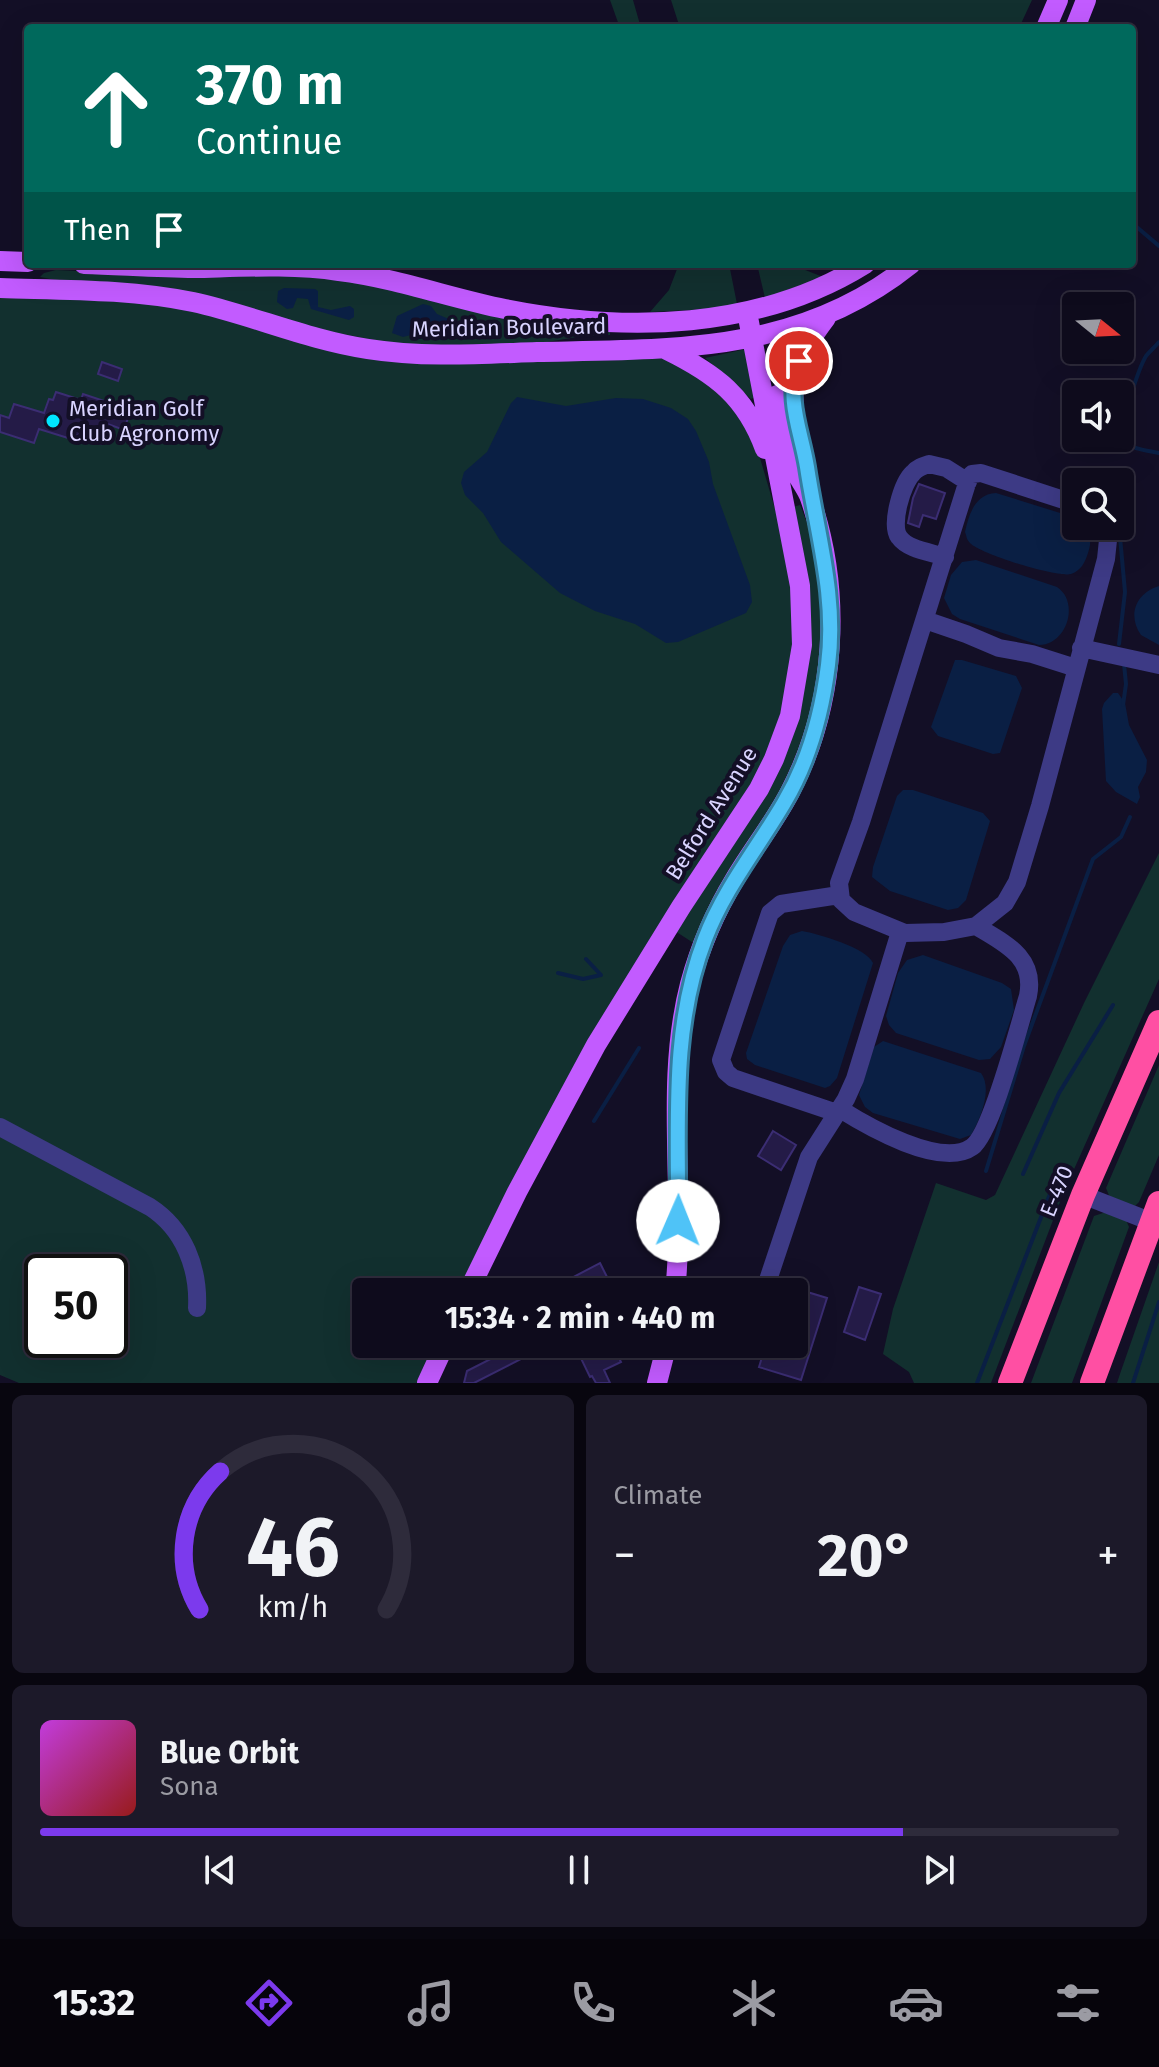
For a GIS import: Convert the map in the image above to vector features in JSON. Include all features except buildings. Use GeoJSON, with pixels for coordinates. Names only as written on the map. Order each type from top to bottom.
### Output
{"type":"FeatureCollection","features":[{"type":"Feature","properties":{"kind":"highway","name":"E-470"},"geometry":{"type":"LineString","coordinates":[[1010,1383],[1083,1195],[1159,1022]]}},
{"type":"Feature","properties":{"kind":"highway"},"geometry":{"type":"LineString","coordinates":[[1092,1383],[1156,1212]]}},
{"type":"Feature","properties":{"kind":"main road"},"geometry":{"type":"LineString","coordinates":[[1048,24],[1058,0]]}},
{"type":"Feature","properties":{"kind":"main road"},"geometry":{"type":"LineString","coordinates":[[1077,24],[1086,0]]}},
{"type":"Feature","properties":{"kind":"main road"},"geometry":{"type":"LineString","coordinates":[[0,261],[24,262]]}},
{"type":"Feature","properties":{"kind":"main road","name":"Meridian Boulevard"},"geometry":{"type":"LineString","coordinates":[[302,268],[370,276],[506,309],[577,319],[680,321],[754,311],[809,294],[858,268]]}},
{"type":"Feature","properties":{"kind":"main road","name":"Meridian Boulevard"},"geometry":{"type":"LineString","coordinates":[[0,288],[174,298],[230,311],[321,340],[390,352],[472,355],[710,345],[758,337],[829,315],[871,293],[905,268]]}},
{"type":"Feature","properties":{"kind":"main road","name":"Belford Avenue"},"geometry":{"type":"LineString","coordinates":[[475,1278],[582,1071],[669,927],[756,795],[783,738],[798,675],[802,615],[796,556],[776,471],[754,311]]}},
{"type":"Feature","properties":{"kind":"main road"},"geometry":{"type":"LineString","coordinates":[[810,499],[792,386],[804,351],[829,315]]}},
{"type":"Feature","properties":{"kind":"main road","name":"Belford Avenue"},"geometry":{"type":"LineString","coordinates":[[675,1278],[679,1055],[690,984],[705,937],[724,897],[797,777],[815,731],[830,643],[825,560],[810,499],[794,466],[758,337]]}},
{"type":"Feature","properties":{"kind":"main road"},"geometry":{"type":"LineString","coordinates":[[662,348],[698,365],[731,391],[753,422],[776,471]]}},
{"type":"Feature","properties":{"kind":"main road"},"geometry":{"type":"LineString","coordinates":[[427,1383],[439,1358]]}},
{"type":"Feature","properties":{"kind":"main road"},"geometry":{"type":"LineString","coordinates":[[657,1383],[663,1358]]}},
{"type":"Feature","properties":{"kind":"lane"},"geometry":{"type":"LineString","coordinates":[[945,557],[909,545],[896,531],[906,482],[916,470],[929,464],[946,468],[968,482]]}},
{"type":"Feature","properties":{"kind":"lane"},"geometry":{"type":"LineString","coordinates":[[1062,499],[981,473],[972,474],[861,822],[840,876],[839,895],[854,912],[900,932],[944,932],[976,926],[1005,903],[1014,890],[1040,806],[1107,554],[1106,540]]}},
{"type":"Feature","properties":{"kind":"lane"},"geometry":{"type":"LineString","coordinates":[[925,620],[999,648],[1032,654],[1076,668]]}},
{"type":"Feature","properties":{"kind":"lane"},"geometry":{"type":"LineString","coordinates":[[1081,648],[1159,665]]}},
{"type":"Feature","properties":{"kind":"lane"},"geometry":{"type":"LineString","coordinates":[[839,895],[781,904],[770,913],[721,1057],[724,1069],[733,1078],[838,1111],[875,1130],[942,1154],[963,1152],[977,1142],[985,1130],[1028,996],[1030,981],[1020,955],[976,926]]}},
{"type":"Feature","properties":{"kind":"lane"},"geometry":{"type":"LineString","coordinates":[[769,1278],[809,1157],[855,1079],[900,932]]}},
{"type":"Feature","properties":{"kind":"lane"},"geometry":{"type":"LineString","coordinates":[[0,1127],[150,1207],[165,1219],[187,1246],[196,1286],[197,1308]]}},
{"type":"Feature","properties":{"kind":"lane"},"geometry":{"type":"LineString","coordinates":[[1083,1195],[1156,1212]]}},
{"type":"Feature","properties":{"kind":"green space"},"geometry":{"type":"Polygon","coordinates":[[[610,0],[633,0],[640,24],[619,24],[610,0]]]}},
{"type":"Feature","properties":{"kind":"green space"},"geometry":{"type":"Polygon","coordinates":[[[671,0],[1032,0],[1021,24],[679,24],[671,0]]]}},
{"type":"Feature","properties":{"kind":"green space"},"geometry":{"type":"Polygon","coordinates":[[[677,268],[730,268],[737,304],[729,308],[650,312],[669,290],[677,268]]]}},
{"type":"Feature","properties":{"kind":"green space"},"geometry":{"type":"Polygon","coordinates":[[[758,268],[800,268],[823,277],[765,298],[758,268]]]}},
{"type":"Feature","properties":{"kind":"green space"},"geometry":{"type":"Polygon","coordinates":[[[56,270],[180,276],[321,276],[610,328],[610,335],[535,344],[401,345],[40,277],[56,270]]]}},
{"type":"Feature","properties":{"kind":"green space"},"geometry":{"type":"Polygon","coordinates":[[[0,295],[120,299],[196,310],[291,340],[666,358],[719,388],[755,441],[785,543],[791,572],[795,632],[787,696],[768,755],[468,1278],[352,1278],[352,1358],[431,1358],[419,1383],[19,1383],[0,1375],[0,295]]]}},
{"type":"Feature","properties":{"kind":"green space"},"geometry":{"type":"Polygon","coordinates":[[[746,349],[755,397],[751,399],[705,358],[746,349]]]}},
{"type":"Feature","properties":{"kind":"green space"},"geometry":{"type":"Polygon","coordinates":[[[800,505],[819,569],[822,602],[819,670],[813,703],[786,782],[695,944],[675,931],[796,721],[793,507],[800,505]]]}},
{"type":"Feature","properties":{"kind":"green space"},"geometry":{"type":"Polygon","coordinates":[[[1159,853],[1159,979],[1063,1194],[991,1383],[914,1383],[909,1372],[883,1354],[893,1309],[936,1183],[986,1200],[995,1195],[1084,1003],[1159,853]]]}},
{"type":"Feature","properties":{"kind":"green space"},"geometry":{"type":"Polygon","coordinates":[[[1159,1065],[1159,1155],[1135,1206],[1110,1198],[1106,1188],[1159,1065]]]}},
{"type":"Feature","properties":{"kind":"green space"},"geometry":{"type":"Polygon","coordinates":[[[1106,1212],[1126,1220],[1129,1227],[1072,1383],[1031,1383],[1094,1216],[1106,1212]]]}},
{"type":"Feature","properties":{"kind":"green space"},"geometry":{"type":"Polygon","coordinates":[[[1159,1262],[1159,1383],[1117,1383],[1121,1371],[1159,1262]]]}},
{"type":"Feature","properties":{"kind":"water"},"geometry":{"type":"Polygon","coordinates":[[[284,288],[315,289],[318,291],[318,307],[331,310],[350,306],[354,309],[354,317],[349,320],[311,309],[308,299],[297,298],[293,308],[287,309],[277,302],[278,291],[284,288]]]}},
{"type":"Feature","properties":{"kind":"water"},"geometry":{"type":"Polygon","coordinates":[[[423,304],[451,320],[452,336],[441,340],[423,332],[403,337],[392,333],[397,316],[423,304]]]}},
{"type":"Feature","properties":{"kind":"water"},"geometry":{"type":"Polygon","coordinates":[[[517,397],[566,406],[616,398],[643,399],[671,408],[688,419],[709,462],[713,484],[750,585],[752,602],[746,613],[678,642],[666,643],[635,624],[595,611],[560,593],[501,542],[483,513],[465,495],[461,483],[464,472],[487,452],[517,397]]]}},
{"type":"Feature","properties":{"kind":"water"},"geometry":{"type":"Polygon","coordinates":[[[996,493],[1062,514],[1062,540],[1090,540],[1081,567],[1071,574],[1036,569],[1003,559],[970,543],[965,532],[971,512],[978,501],[996,493]]]}},
{"type":"Feature","properties":{"kind":"water"},"geometry":{"type":"Polygon","coordinates":[[[976,560],[1057,587],[1068,602],[1069,612],[1063,631],[1057,638],[1039,645],[952,614],[944,598],[951,575],[962,562],[976,560]]]}},
{"type":"Feature","properties":{"kind":"water"},"geometry":{"type":"Polygon","coordinates":[[[1159,586],[1159,645],[1141,635],[1134,613],[1140,599],[1159,586]]]}},
{"type":"Feature","properties":{"kind":"water"},"geometry":{"type":"Polygon","coordinates":[[[955,660],[1016,676],[1022,688],[1000,753],[993,754],[938,736],[931,727],[955,660]]]}},
{"type":"Feature","properties":{"kind":"water"},"geometry":{"type":"Polygon","coordinates":[[[1113,693],[1118,693],[1125,703],[1129,725],[1147,760],[1146,772],[1138,787],[1140,797],[1137,804],[1116,792],[1106,781],[1102,709],[1113,693]]]}},
{"type":"Feature","properties":{"kind":"water"},"geometry":{"type":"Polygon","coordinates":[[[903,790],[913,790],[983,813],[990,821],[966,900],[958,908],[948,910],[890,891],[872,877],[897,796],[903,790]]]}},
{"type":"Feature","properties":{"kind":"water"},"geometry":{"type":"Polygon","coordinates":[[[802,931],[852,947],[873,963],[837,1078],[825,1088],[755,1065],[747,1059],[746,1053],[783,946],[790,935],[802,931]]]}},
{"type":"Feature","properties":{"kind":"water"},"geometry":{"type":"Polygon","coordinates":[[[923,955],[1011,989],[1014,1010],[1001,1047],[990,1059],[979,1060],[896,1033],[889,1025],[886,1016],[898,973],[907,960],[923,955]]]}},
{"type":"Feature","properties":{"kind":"water"},"geometry":{"type":"Polygon","coordinates":[[[883,1041],[981,1073],[986,1087],[985,1096],[971,1135],[960,1139],[873,1113],[865,1107],[859,1095],[874,1047],[883,1041]]]}},
{"type":"Feature","properties":{"kind":"waterway"},"geometry":{"type":"LineString","coordinates":[[1136,226],[1159,246]]}},
{"type":"Feature","properties":{"kind":"waterway"},"geometry":{"type":"LineString","coordinates":[[1159,342],[1146,356],[1139,373],[1126,412],[1123,434],[1124,441],[1130,446],[1159,453]]}},
{"type":"Feature","properties":{"kind":"waterway"},"geometry":{"type":"LineString","coordinates":[[1119,644],[1125,592],[1120,540]]}},
{"type":"Feature","properties":{"kind":"waterway"},"geometry":{"type":"LineString","coordinates":[[1123,705],[1126,684],[1124,664]]}},
{"type":"Feature","properties":{"kind":"waterway"},"geometry":{"type":"LineString","coordinates":[[986,1171],[1024,1046],[1093,859],[1121,837],[1130,817]]}},
{"type":"Feature","properties":{"kind":"waterway"},"geometry":{"type":"LineString","coordinates":[[558,973],[583,979],[601,975],[586,959]]}},
{"type":"Feature","properties":{"kind":"waterway"},"geometry":{"type":"LineString","coordinates":[[1023,1174],[1059,1093],[1113,1005]]}},
{"type":"Feature","properties":{"kind":"waterway"},"geometry":{"type":"LineString","coordinates":[[594,1121],[639,1048]]}},
{"type":"Feature","properties":{"kind":"waterway"},"geometry":{"type":"LineString","coordinates":[[977,1383],[1050,1194]]}},
{"type":"Feature","properties":{"kind":"waterway"},"geometry":{"type":"LineString","coordinates":[[1133,1383],[1159,1302]]}},
{"type":"Feature","properties":{"kind":"place","name":"Meridian Golf Club Agronomy"},"geometry":{"type":"Point","coordinates":[53,421]}},
{"type":"Feature","properties":{"kind":"route"},"geometry":{"type":"LineString","coordinates":[[678,1221],[679,1055],[690,984],[715,916],[734,880],[785,801],[801,768],[815,731],[828,663],[831,624],[827,569],[810,499],[807,465],[792,397],[799,361]]}}]}
